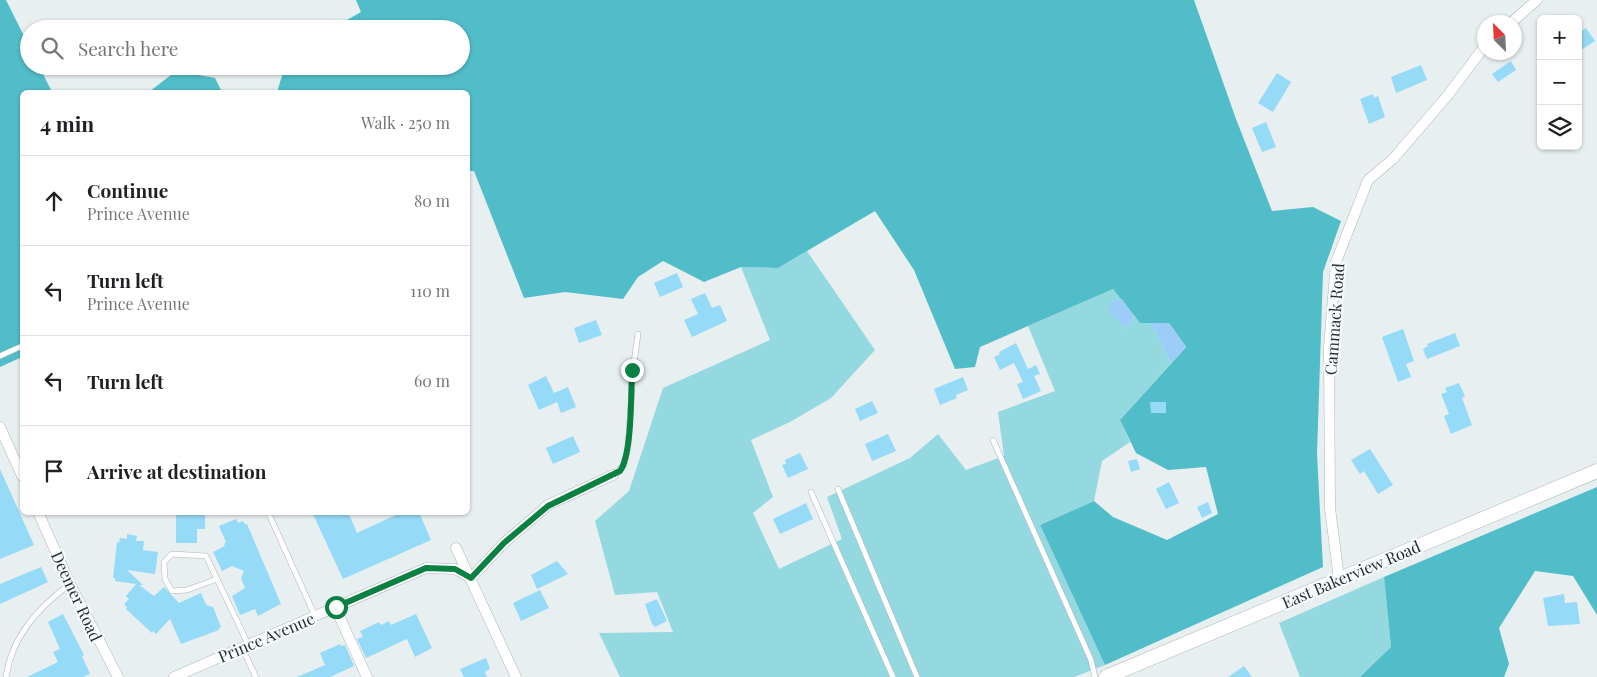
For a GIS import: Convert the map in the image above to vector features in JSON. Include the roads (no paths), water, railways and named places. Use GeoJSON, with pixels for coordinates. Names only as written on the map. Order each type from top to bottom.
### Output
{"type":"FeatureCollection","features":[{"type":"Feature","properties":{"kind":"main road","name":"East Bakerview Road"},"geometry":{"type":"LineString","coordinates":[[1106,677],[1597,471]]}},
{"type":"Feature","properties":{"kind":"street"},"geometry":{"type":"LineString","coordinates":[[1520,15],[1537,0]]}},
{"type":"Feature","properties":{"kind":"street","name":"Cammack Road"},"geometry":{"type":"LineString","coordinates":[[1339,579],[1330,508],[1329,348],[1336,262],[1368,180],[1393,159],[1448,95],[1477,56]]}},
{"type":"Feature","properties":{"kind":"street"},"geometry":{"type":"LineString","coordinates":[[0,427],[20,470]]}},
{"type":"Feature","properties":{"kind":"street"},"geometry":{"type":"LineString","coordinates":[[471,578],[504,543],[548,506],[613,475]]}},
{"type":"Feature","properties":{"kind":"street","name":"Deemer Road"},"geometry":{"type":"LineString","coordinates":[[39,515],[70,584],[118,677]]}},
{"type":"Feature","properties":{"kind":"street"},"geometry":{"type":"LineString","coordinates":[[456,548],[516,677]]}},
{"type":"Feature","properties":{"kind":"street","name":"Prince Avenue"},"geometry":{"type":"LineString","coordinates":[[174,677],[426,568],[455,569],[471,578]]}},
{"type":"Feature","properties":{"kind":"street"},"geometry":{"type":"LineString","coordinates":[[336,607],[367,677]]}},
{"type":"Feature","properties":{"kind":"lane"},"geometry":{"type":"LineString","coordinates":[[613,475],[624,465],[628,448],[632,370],[638,334]]}},
{"type":"Feature","properties":{"kind":"lane"},"geometry":{"type":"LineString","coordinates":[[0,356],[20,347]]}},
{"type":"Feature","properties":{"kind":"lane"},"geometry":{"type":"LineString","coordinates":[[994,440],[1091,660],[1095,677]]}},
{"type":"Feature","properties":{"kind":"lane"},"geometry":{"type":"LineString","coordinates":[[838,489],[917,677]]}},
{"type":"Feature","properties":{"kind":"lane"},"geometry":{"type":"LineString","coordinates":[[811,492],[893,677]]}},
{"type":"Feature","properties":{"kind":"lane"},"geometry":{"type":"LineString","coordinates":[[269,515],[315,616]]}},
{"type":"Feature","properties":{"kind":"lane"},"geometry":{"type":"LineString","coordinates":[[217,579],[187,590],[172,591],[165,579],[164,562],[172,554],[206,556],[217,579],[245,646],[256,677]]}},
{"type":"Feature","properties":{"kind":"lane"},"geometry":{"type":"LineString","coordinates":[[6,677],[8,665],[19,637],[39,609],[70,584]]}}]}
